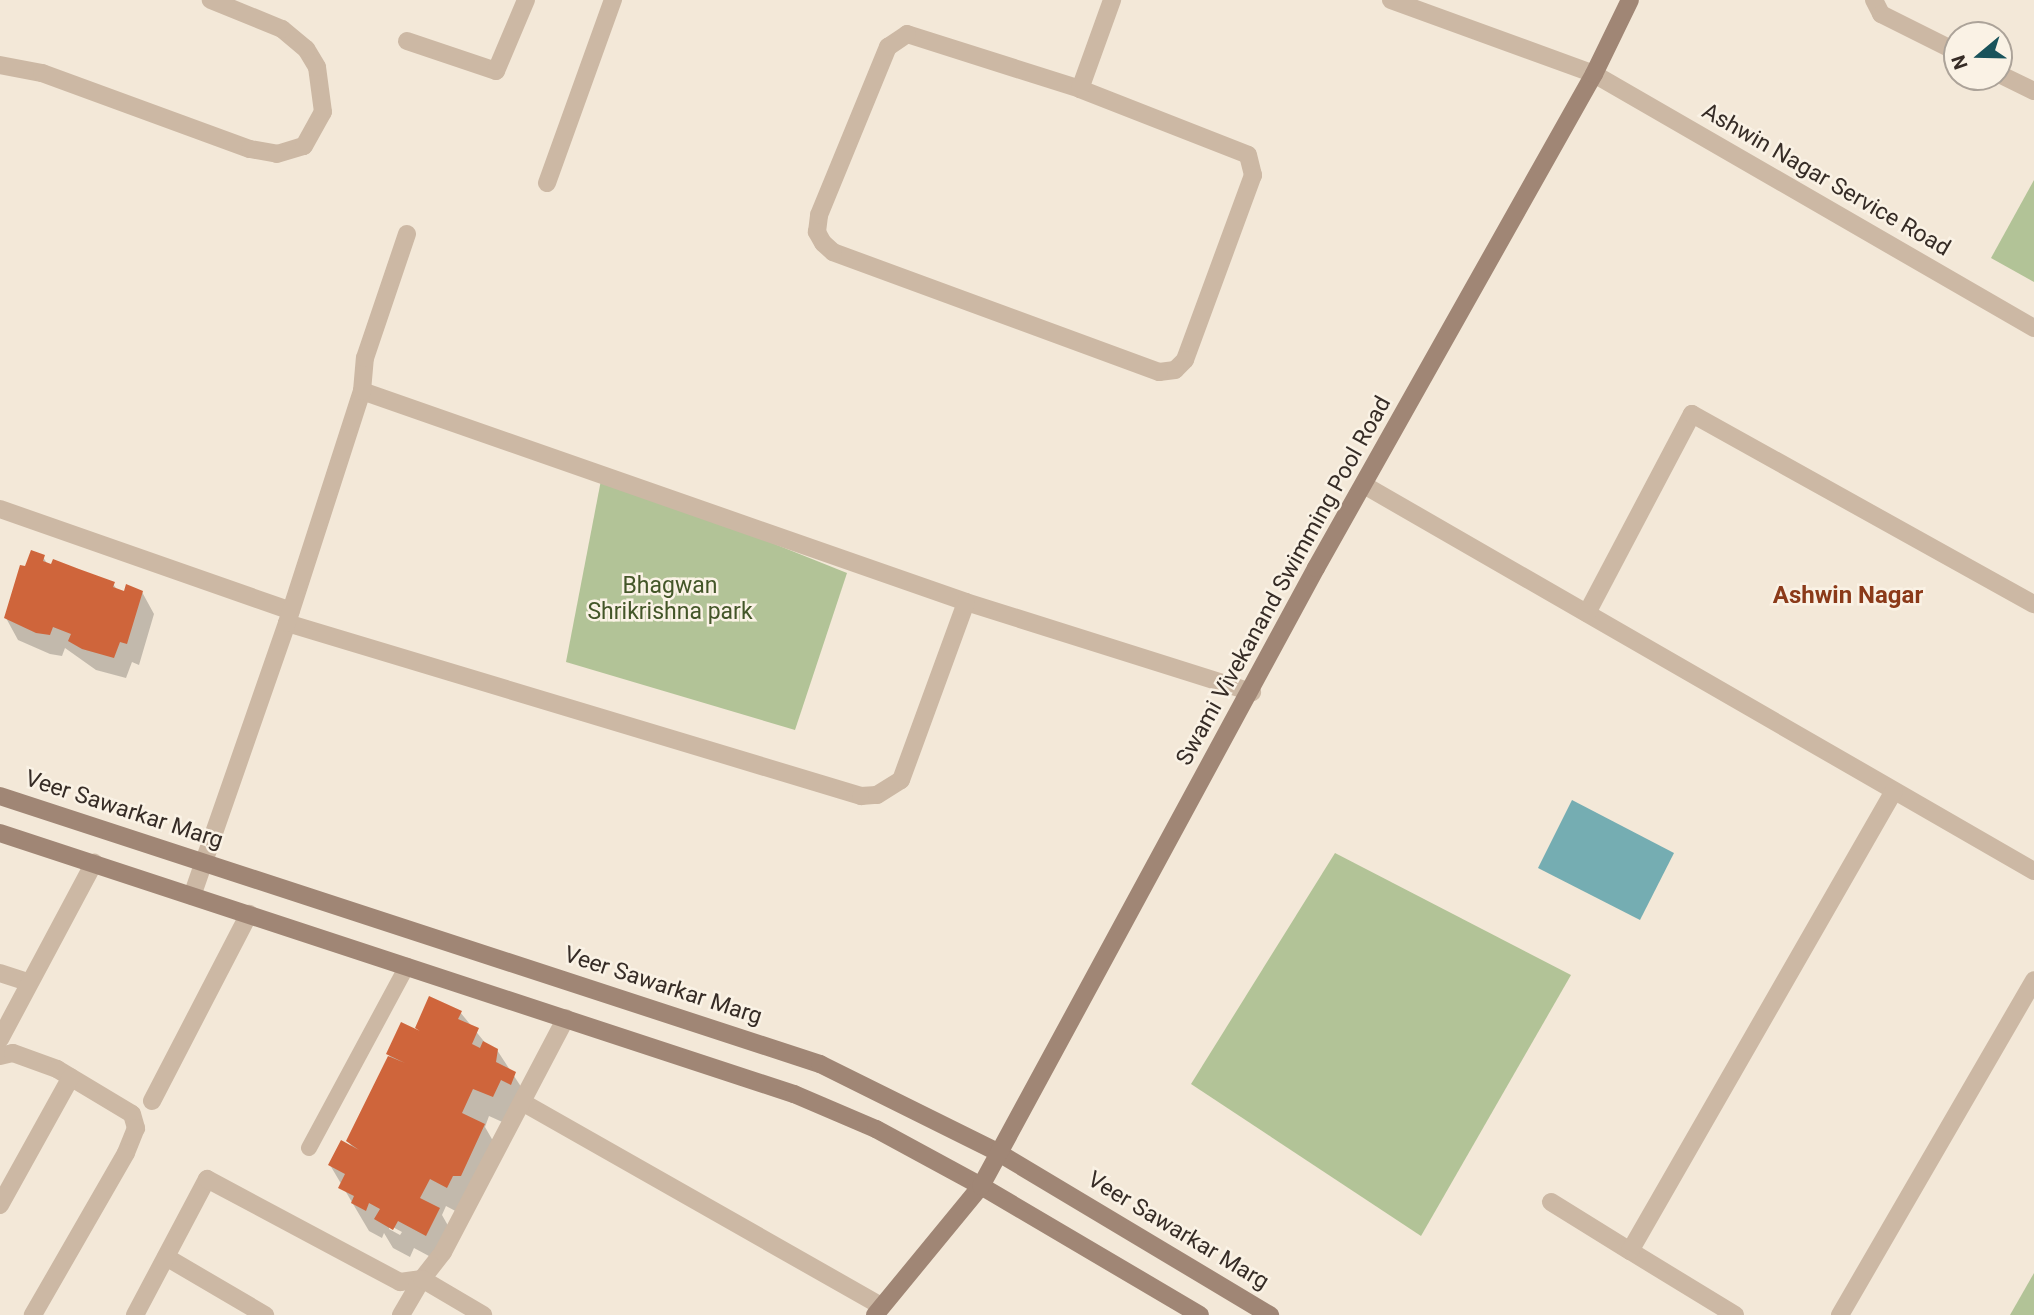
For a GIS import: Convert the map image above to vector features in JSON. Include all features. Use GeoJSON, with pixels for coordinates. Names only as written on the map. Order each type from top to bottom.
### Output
{"type":"FeatureCollection","features":[{"type":"Feature","properties":{"kind":"street"},"geometry":{"type":"LineString","coordinates":[[0,65],[42,73],[250,149],[277,154],[304,146],[323,112],[317,67],[306,49],[282,29],[211,0]]}},
{"type":"Feature","properties":{"kind":"street"},"geometry":{"type":"LineString","coordinates":[[407,41],[496,71],[526,0]]}},
{"type":"Feature","properties":{"kind":"street"},"geometry":{"type":"LineString","coordinates":[[547,183],[613,0]]}},
{"type":"Feature","properties":{"kind":"street"},"geometry":{"type":"LineString","coordinates":[[1080,89],[1112,0]]}},
{"type":"Feature","properties":{"kind":"street","name":"Ashwin Nagar Service Road"},"geometry":{"type":"LineString","coordinates":[[1391,0],[1594,74],[2034,328]]}},
{"type":"Feature","properties":{"kind":"street","name":"Swami Vivekanand Swimming Pool Road"},"geometry":{"type":"LineString","coordinates":[[878,1310],[981,1186],[1364,485],[1594,74],[1630,0]]}},
{"type":"Feature","properties":{"kind":"street"},"geometry":{"type":"LineString","coordinates":[[1874,0],[1881,14],[1943,45]]}},
{"type":"Feature","properties":{"kind":"street"},"geometry":{"type":"LineString","coordinates":[[907,34],[1080,89],[1240,149],[1254,165],[1185,360],[1175,370],[1158,372],[833,252],[823,243],[817,232],[819,215],[888,47],[900,36],[907,34]]}},
{"type":"Feature","properties":{"kind":"street"},"geometry":{"type":"LineString","coordinates":[[2013,81],[2034,91]]}},
{"type":"Feature","properties":{"kind":"street"},"geometry":{"type":"LineString","coordinates":[[192,896],[289,617],[362,391],[365,358],[407,234]]}},
{"type":"Feature","properties":{"kind":"street"},"geometry":{"type":"LineString","coordinates":[[362,391],[966,602],[1252,692]]}},
{"type":"Feature","properties":{"kind":"street"},"geometry":{"type":"LineString","coordinates":[[1587,613],[1692,414],[2034,604]]}},
{"type":"Feature","properties":{"kind":"street"},"geometry":{"type":"LineString","coordinates":[[1364,485],[2034,871]]}},
{"type":"Feature","properties":{"kind":"street"},"geometry":{"type":"LineString","coordinates":[[0,509],[289,617],[861,796],[877,795],[901,780],[966,602]]}},
{"type":"Feature","properties":{"kind":"street"},"geometry":{"type":"LineString","coordinates":[[1630,1251],[1894,791]]}},
{"type":"Feature","properties":{"kind":"street","name":"Veer Sawarkar Marg"},"geometry":{"type":"LineString","coordinates":[[0,796],[820,1064],[999,1153],[1270,1315]]}},
{"type":"Feature","properties":{"kind":"street"},"geometry":{"type":"LineString","coordinates":[[0,832],[794,1094],[876,1129],[981,1186],[1200,1315]]}},
{"type":"Feature","properties":{"kind":"street"},"geometry":{"type":"LineString","coordinates":[[0,1039],[28,982],[94,863]]}},
{"type":"Feature","properties":{"kind":"street"},"geometry":{"type":"LineString","coordinates":[[152,1101],[249,914]]}},
{"type":"Feature","properties":{"kind":"street"},"geometry":{"type":"LineString","coordinates":[[0,973],[28,982]]}},
{"type":"Feature","properties":{"kind":"street"},"geometry":{"type":"LineString","coordinates":[[1840,1315],[2034,980]]}},
{"type":"Feature","properties":{"kind":"street"},"geometry":{"type":"LineString","coordinates":[[401,1315],[422,1279],[443,1252],[566,1018]]}},
{"type":"Feature","properties":{"kind":"street"},"geometry":{"type":"LineString","coordinates":[[0,1056],[13,1053],[71,1077],[132,1114],[136,1128],[126,1153],[33,1315]]}},
{"type":"Feature","properties":{"kind":"street"},"geometry":{"type":"LineString","coordinates":[[0,1205],[71,1077]]}},
{"type":"Feature","properties":{"kind":"street"},"geometry":{"type":"LineString","coordinates":[[522,1102],[878,1310]]}},
{"type":"Feature","properties":{"kind":"street"},"geometry":{"type":"LineString","coordinates":[[135,1315],[207,1179],[400,1282],[422,1279],[483,1315]]}},
{"type":"Feature","properties":{"kind":"street"},"geometry":{"type":"LineString","coordinates":[[1551,1202],[1735,1315]]}},
{"type":"Feature","properties":{"kind":"street"},"geometry":{"type":"LineString","coordinates":[[166,1257],[265,1315]]}},
{"type":"Feature","properties":{"kind":"lane"},"geometry":{"type":"LineString","coordinates":[[309,1148],[407,965]]}},
{"type":"Feature","properties":{"kind":"green space"},"geometry":{"type":"Polygon","coordinates":[[[2034,180],[2034,282],[1991,258],[2034,180]]]}},
{"type":"Feature","properties":{"kind":"green space","name":"Bhagwan Shrikrishna park"},"geometry":{"type":"Polygon","coordinates":[[[602,475],[847,573],[795,730],[566,662],[602,475]]]}},
{"type":"Feature","properties":{"kind":"green space"},"geometry":{"type":"Polygon","coordinates":[[[1335,853],[1571,975],[1421,1236],[1191,1084],[1335,853]]]}},
{"type":"Feature","properties":{"kind":"green space"},"geometry":{"type":"Polygon","coordinates":[[[2034,1273],[2034,1315],[2010,1315],[2034,1273]]]}},
{"type":"Feature","properties":{"kind":"water"},"geometry":{"type":"Polygon","coordinates":[[[1572,800],[1674,853],[1640,920],[1538,868],[1572,800]]]}},
{"type":"Feature","properties":{"kind":"building"},"geometry":{"type":"Polygon","coordinates":[[[31,550],[45,555],[43,561],[51,564],[53,559],[115,582],[113,587],[124,591],[126,584],[143,591],[127,644],[120,642],[114,658],[82,649],[68,641],[71,634],[53,627],[50,635],[36,633],[4,618],[20,565],[25,566],[31,550]]]}},
{"type":"Feature","properties":{"kind":"building"},"geometry":{"type":"Polygon","coordinates":[[[429,996],[462,1011],[458,1019],[479,1028],[472,1044],[480,1048],[483,1041],[498,1049],[496,1062],[516,1072],[511,1085],[501,1080],[493,1097],[473,1089],[462,1113],[485,1124],[461,1176],[453,1176],[447,1188],[430,1179],[420,1198],[440,1208],[426,1236],[398,1221],[393,1230],[374,1219],[380,1209],[369,1203],[366,1211],[351,1203],[354,1196],[338,1188],[345,1174],[328,1165],[341,1140],[359,1150],[346,1141],[388,1056],[405,1063],[386,1054],[401,1022],[420,1031],[415,1028],[429,996]]]}},
{"type":"Feature","properties":{"kind":"district","name":"Ashwin Nagar"},"geometry":{"type":"Point","coordinates":[1848,596]}}]}
